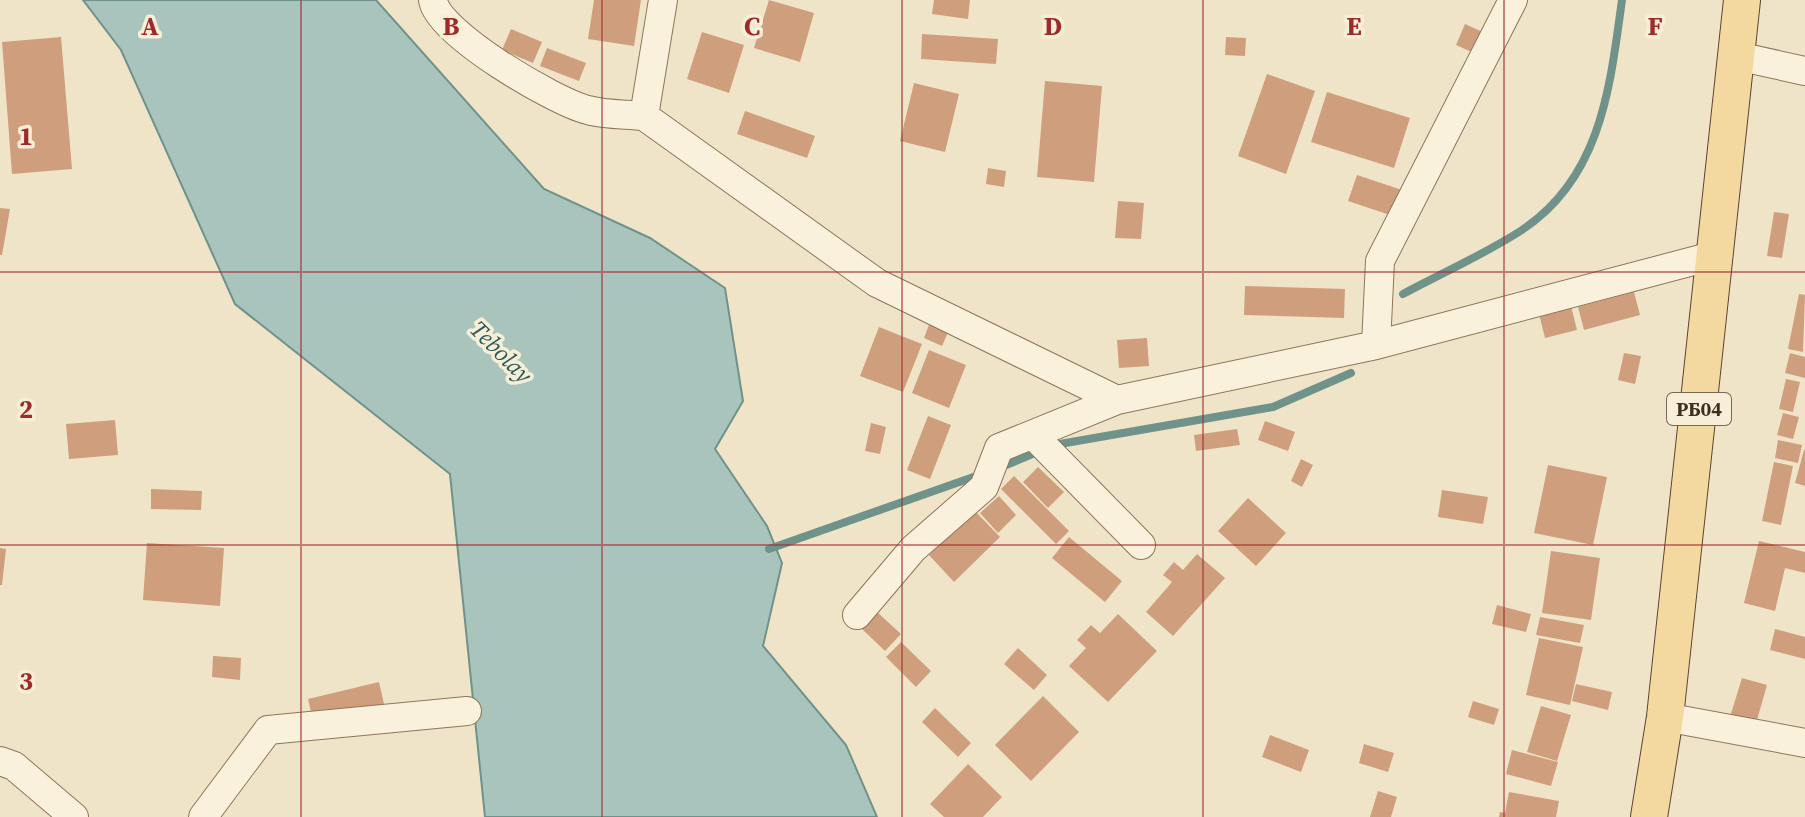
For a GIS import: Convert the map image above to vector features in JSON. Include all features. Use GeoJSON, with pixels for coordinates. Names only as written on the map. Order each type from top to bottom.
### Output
{"type":"FeatureCollection","features":[{"type":"Feature","properties":{"kind":"main road","name":"РБ04"},"geometry":{"type":"LineString","coordinates":[[1649,817],[1665,717],[1742,0]]}},
{"type":"Feature","properties":{"kind":"street"},"geometry":{"type":"LineString","coordinates":[[433,0],[438,14],[499,67],[587,110],[644,116],[877,283],[1117,400]]}},
{"type":"Feature","properties":{"kind":"street"},"geometry":{"type":"LineString","coordinates":[[644,116],[663,0]]}},
{"type":"Feature","properties":{"kind":"street"},"geometry":{"type":"LineString","coordinates":[[1376,345],[1380,261],[1513,0]]}},
{"type":"Feature","properties":{"kind":"street"},"geometry":{"type":"LineString","coordinates":[[1737,56],[1805,71]]}},
{"type":"Feature","properties":{"kind":"street"},"geometry":{"type":"LineString","coordinates":[[857,615],[913,549],[984,487],[999,448],[1043,444],[1117,400],[1376,345],[1716,255]]}},
{"type":"Feature","properties":{"kind":"street"},"geometry":{"type":"LineString","coordinates":[[1043,444],[1141,545]]}},
{"type":"Feature","properties":{"kind":"street"},"geometry":{"type":"LineString","coordinates":[[203,817],[268,730],[467,711]]}},
{"type":"Feature","properties":{"kind":"street"},"geometry":{"type":"LineString","coordinates":[[1665,717],[1805,743]]}},
{"type":"Feature","properties":{"kind":"street"},"geometry":{"type":"LineString","coordinates":[[0,761],[14,766],[74,817]]}},
{"type":"Feature","properties":{"kind":"water","name":"Tebolay"},"geometry":{"type":"Polygon","coordinates":[[[83,0],[376,0],[544,189],[650,238],[725,288],[743,401],[715,449],[767,526],[782,563],[763,646],[846,745],[877,817],[485,817],[450,474],[235,304],[121,50],[83,0]]]}},
{"type":"Feature","properties":{"kind":"building"},"geometry":{"type":"Polygon","coordinates":[[[594,0],[641,0],[634,46],[588,39],[594,0]]]}},
{"type":"Feature","properties":{"kind":"building"},"geometry":{"type":"Polygon","coordinates":[[[769,0],[814,13],[800,62],[754,48],[769,0]]]}},
{"type":"Feature","properties":{"kind":"building"},"geometry":{"type":"Polygon","coordinates":[[[934,0],[970,0],[968,19],[932,14],[934,0]]]}},
{"type":"Feature","properties":{"kind":"building"},"geometry":{"type":"Polygon","coordinates":[[[1465,24],[1485,33],[1476,54],[1456,45],[1465,24]]]}},
{"type":"Feature","properties":{"kind":"building"},"geometry":{"type":"Polygon","coordinates":[[[511,29],[542,42],[533,63],[502,50],[511,29]]]}},
{"type":"Feature","properties":{"kind":"building"},"geometry":{"type":"Polygon","coordinates":[[[702,32],[744,45],[729,93],[687,79],[702,32]]]}},
{"type":"Feature","properties":{"kind":"building"},"geometry":{"type":"Polygon","coordinates":[[[922,34],[998,39],[996,64],[921,59],[922,34]]]}},
{"type":"Feature","properties":{"kind":"building"},"geometry":{"type":"Polygon","coordinates":[[[61,37],[72,169],[12,174],[2,42],[61,37]]]}},
{"type":"Feature","properties":{"kind":"building"},"geometry":{"type":"Polygon","coordinates":[[[1226,37],[1246,38],[1245,56],[1225,55],[1226,37]]]}},
{"type":"Feature","properties":{"kind":"building"},"geometry":{"type":"Polygon","coordinates":[[[547,48],[586,63],[579,81],[540,66],[547,48]]]}},
{"type":"Feature","properties":{"kind":"building"},"geometry":{"type":"Polygon","coordinates":[[[1267,74],[1315,91],[1286,174],[1238,156],[1267,74]]]}},
{"type":"Feature","properties":{"kind":"building"},"geometry":{"type":"Polygon","coordinates":[[[1045,81],[1102,86],[1094,182],[1037,177],[1045,81]]]}},
{"type":"Feature","properties":{"kind":"building"},"geometry":{"type":"Polygon","coordinates":[[[914,83],[959,94],[945,152],[900,141],[914,83]]]}},
{"type":"Feature","properties":{"kind":"building"},"geometry":{"type":"Polygon","coordinates":[[[1327,92],[1410,118],[1394,168],[1311,142],[1327,92]]]}},
{"type":"Feature","properties":{"kind":"building"},"geometry":{"type":"Polygon","coordinates":[[[745,111],[815,136],[807,158],[737,134],[745,111]]]}},
{"type":"Feature","properties":{"kind":"building"},"geometry":{"type":"Polygon","coordinates":[[[988,168],[1006,171],[1004,187],[986,184],[988,168]]]}},
{"type":"Feature","properties":{"kind":"building"},"geometry":{"type":"Polygon","coordinates":[[[1357,175],[1405,191],[1396,217],[1348,201],[1357,175]]]}},
{"type":"Feature","properties":{"kind":"building"},"geometry":{"type":"Polygon","coordinates":[[[1118,201],[1144,203],[1141,239],[1115,238],[1118,201]]]}},
{"type":"Feature","properties":{"kind":"building"},"geometry":{"type":"Polygon","coordinates":[[[0,208],[10,209],[2,255],[0,255],[0,208]]]}},
{"type":"Feature","properties":{"kind":"building"},"geometry":{"type":"Polygon","coordinates":[[[1774,212],[1789,214],[1782,258],[1767,256],[1774,212]]]}},
{"type":"Feature","properties":{"kind":"building"},"geometry":{"type":"Polygon","coordinates":[[[1245,286],[1345,289],[1344,318],[1244,315],[1245,286]]]}},
{"type":"Feature","properties":{"kind":"building"},"geometry":{"type":"Polygon","coordinates":[[[1634,292],[1640,315],[1584,330],[1578,307],[1634,292]]]}},
{"type":"Feature","properties":{"kind":"building"},"geometry":{"type":"Polygon","coordinates":[[[1799,294],[1805,295],[1803,352],[1788,349],[1799,294]]]}},
{"type":"Feature","properties":{"kind":"building"},"geometry":{"type":"Polygon","coordinates":[[[1571,306],[1577,330],[1545,338],[1539,314],[1571,306]]]}},
{"type":"Feature","properties":{"kind":"building"},"geometry":{"type":"Polygon","coordinates":[[[930,322],[949,330],[942,346],[924,338],[930,322]]]}},
{"type":"Feature","properties":{"kind":"building"},"geometry":{"type":"Polygon","coordinates":[[[879,327],[922,344],[903,392],[860,376],[879,327]]]}},
{"type":"Feature","properties":{"kind":"building"},"geometry":{"type":"Polygon","coordinates":[[[1147,338],[1149,366],[1119,368],[1117,340],[1147,338]]]}},
{"type":"Feature","properties":{"kind":"building"},"geometry":{"type":"Polygon","coordinates":[[[929,350],[966,365],[949,408],[912,393],[929,350]]]}},
{"type":"Feature","properties":{"kind":"building"},"geometry":{"type":"Polygon","coordinates":[[[1624,353],[1641,356],[1635,384],[1618,380],[1624,353]]]}},
{"type":"Feature","properties":{"kind":"building"},"geometry":{"type":"Polygon","coordinates":[[[1790,353],[1805,357],[1805,378],[1785,373],[1790,353]]]}},
{"type":"Feature","properties":{"kind":"building"},"geometry":{"type":"Polygon","coordinates":[[[1786,379],[1800,382],[1793,412],[1779,409],[1786,379]]]}},
{"type":"Feature","properties":{"kind":"building"},"geometry":{"type":"Polygon","coordinates":[[[1783,413],[1799,417],[1793,439],[1777,435],[1783,413]]]}},
{"type":"Feature","properties":{"kind":"building"},"geometry":{"type":"Polygon","coordinates":[[[928,416],[951,425],[930,479],[907,470],[928,416]]]}},
{"type":"Feature","properties":{"kind":"building"},"geometry":{"type":"Polygon","coordinates":[[[115,420],[118,455],[69,459],[66,424],[115,420]]]}},
{"type":"Feature","properties":{"kind":"building"},"geometry":{"type":"Polygon","coordinates":[[[1265,421],[1295,432],[1288,451],[1258,440],[1265,421]]]}},
{"type":"Feature","properties":{"kind":"building"},"geometry":{"type":"Polygon","coordinates":[[[871,423],[886,427],[880,454],[865,451],[871,423]]]}},
{"type":"Feature","properties":{"kind":"building"},"geometry":{"type":"Polygon","coordinates":[[[1237,429],[1240,445],[1196,451],[1194,435],[1237,429]]]}},
{"type":"Feature","properties":{"kind":"building"},"geometry":{"type":"Polygon","coordinates":[[[1778,440],[1802,445],[1798,463],[1775,458],[1778,440]]]}},
{"type":"Feature","properties":{"kind":"building"},"geometry":{"type":"Polygon","coordinates":[[[1805,450],[1805,486],[1795,483],[1805,450]]]}},
{"type":"Feature","properties":{"kind":"building"},"geometry":{"type":"Polygon","coordinates":[[[1301,459],[1313,465],[1302,487],[1291,481],[1301,459]]]}},
{"type":"Feature","properties":{"kind":"building"},"geometry":{"type":"Polygon","coordinates":[[[1774,462],[1793,466],[1781,525],[1762,521],[1774,462]]]}},
{"type":"Feature","properties":{"kind":"building"},"geometry":{"type":"Polygon","coordinates":[[[1548,465],[1607,477],[1593,545],[1534,533],[1548,465]]]}},
{"type":"Feature","properties":{"kind":"building"},"geometry":{"type":"Polygon","coordinates":[[[1038,467],[1064,492],[1048,508],[1023,482],[1038,467]]]}},
{"type":"Feature","properties":{"kind":"building"},"geometry":{"type":"Polygon","coordinates":[[[1014,476],[1069,531],[1056,544],[1001,489],[1014,476]]]}},
{"type":"Feature","properties":{"kind":"building"},"geometry":{"type":"Polygon","coordinates":[[[151,489],[202,491],[201,510],[151,509],[151,489]]]}},
{"type":"Feature","properties":{"kind":"building"},"geometry":{"type":"Polygon","coordinates":[[[1442,490],[1488,497],[1483,524],[1438,517],[1442,490]]]}},
{"type":"Feature","properties":{"kind":"building"},"geometry":{"type":"Polygon","coordinates":[[[999,496],[1016,515],[998,533],[980,513],[999,496]]]}},
{"type":"Feature","properties":{"kind":"building"},"geometry":{"type":"Polygon","coordinates":[[[1248,498],[1286,533],[1256,566],[1218,531],[1248,498]]]}},
{"type":"Feature","properties":{"kind":"building"},"geometry":{"type":"Polygon","coordinates":[[[975,511],[1000,537],[954,582],[929,555],[975,511]]]}},
{"type":"Feature","properties":{"kind":"building"},"geometry":{"type":"Polygon","coordinates":[[[1069,537],[1122,581],[1105,602],[1052,558],[1069,537]]]}},
{"type":"Feature","properties":{"kind":"building"},"geometry":{"type":"Polygon","coordinates":[[[1759,541],[1805,552],[1805,573],[1785,568],[1775,611],[1744,603],[1759,541]]]}},
{"type":"Feature","properties":{"kind":"building"},"geometry":{"type":"Polygon","coordinates":[[[147,543],[224,548],[220,606],[143,600],[147,543]]]}},
{"type":"Feature","properties":{"kind":"building"},"geometry":{"type":"Polygon","coordinates":[[[0,548],[6,549],[2,585],[0,585],[0,548]]]}},
{"type":"Feature","properties":{"kind":"building"},"geometry":{"type":"Polygon","coordinates":[[[1551,551],[1600,558],[1591,620],[1542,613],[1551,551]]]}},
{"type":"Feature","properties":{"kind":"building"},"geometry":{"type":"Polygon","coordinates":[[[1197,554],[1225,578],[1173,636],[1146,612],[1172,582],[1163,575],[1174,562],[1183,570],[1197,554]]]}},
{"type":"Feature","properties":{"kind":"building"},"geometry":{"type":"Polygon","coordinates":[[[1497,605],[1531,614],[1526,632],[1492,624],[1497,605]]]}},
{"type":"Feature","properties":{"kind":"building"},"geometry":{"type":"Polygon","coordinates":[[[876,611],[901,634],[885,651],[861,628],[876,611]]]}},
{"type":"Feature","properties":{"kind":"building"},"geometry":{"type":"Polygon","coordinates":[[[1118,614],[1157,651],[1108,702],[1069,666],[1086,648],[1077,640],[1091,625],[1100,633],[1118,614]]]}},
{"type":"Feature","properties":{"kind":"building"},"geometry":{"type":"Polygon","coordinates":[[[1540,617],[1584,625],[1580,643],[1536,635],[1540,617]]]}},
{"type":"Feature","properties":{"kind":"building"},"geometry":{"type":"Polygon","coordinates":[[[1775,629],[1805,637],[1805,659],[1770,650],[1775,629]]]}},
{"type":"Feature","properties":{"kind":"building"},"geometry":{"type":"Polygon","coordinates":[[[1539,638],[1583,647],[1570,705],[1526,695],[1539,638]]]}},
{"type":"Feature","properties":{"kind":"building"},"geometry":{"type":"Polygon","coordinates":[[[901,642],[931,671],[916,687],[886,657],[901,642]]]}},
{"type":"Feature","properties":{"kind":"building"},"geometry":{"type":"Polygon","coordinates":[[[1018,648],[1047,675],[1034,690],[1004,664],[1018,648]]]}},
{"type":"Feature","properties":{"kind":"building"},"geometry":{"type":"Polygon","coordinates":[[[213,656],[241,658],[240,680],[212,677],[213,656]]]}},
{"type":"Feature","properties":{"kind":"building"},"geometry":{"type":"Polygon","coordinates":[[[1742,678],[1767,685],[1755,727],[1729,720],[1742,678]]]}},
{"type":"Feature","properties":{"kind":"building"},"geometry":{"type":"Polygon","coordinates":[[[379,682],[384,704],[313,721],[308,699],[379,682]]]}},
{"type":"Feature","properties":{"kind":"building"},"geometry":{"type":"Polygon","coordinates":[[[1576,684],[1612,692],[1608,710],[1572,701],[1576,684]]]}},
{"type":"Feature","properties":{"kind":"building"},"geometry":{"type":"Polygon","coordinates":[[[1043,696],[1079,732],[1031,781],[995,745],[1043,696]]]}},
{"type":"Feature","properties":{"kind":"building"},"geometry":{"type":"Polygon","coordinates":[[[1473,701],[1499,709],[1494,725],[1468,717],[1473,701]]]}},
{"type":"Feature","properties":{"kind":"building"},"geometry":{"type":"Polygon","coordinates":[[[1541,706],[1571,715],[1557,761],[1527,752],[1541,706]]]}},
{"type":"Feature","properties":{"kind":"building"},"geometry":{"type":"Polygon","coordinates":[[[935,708],[971,743],[958,757],[922,722],[935,708]]]}},
{"type":"Feature","properties":{"kind":"building"},"geometry":{"type":"Polygon","coordinates":[[[1270,735],[1309,750],[1301,772],[1262,757],[1270,735]]]}},
{"type":"Feature","properties":{"kind":"building"},"geometry":{"type":"Polygon","coordinates":[[[1364,744],[1394,753],[1388,772],[1359,763],[1364,744]]]}},
{"type":"Feature","properties":{"kind":"building"},"geometry":{"type":"Polygon","coordinates":[[[1512,750],[1558,762],[1551,786],[1506,774],[1512,750]]]}},
{"type":"Feature","properties":{"kind":"building"},"geometry":{"type":"Polygon","coordinates":[[[968,764],[1002,797],[983,817],[944,817],[930,804],[968,764]]]}},
{"type":"Feature","properties":{"kind":"building"},"geometry":{"type":"Polygon","coordinates":[[[1378,791],[1397,797],[1391,817],[1370,817],[1378,791]]]}},
{"type":"Feature","properties":{"kind":"building"},"geometry":{"type":"Polygon","coordinates":[[[1509,792],[1559,801],[1556,817],[1499,817],[1500,812],[1505,813],[1509,792]]]}},
{"type":"Feature","properties":{"kind":"waterway"},"geometry":{"type":"LineString","coordinates":[[1403,294],[1522,230],[1549,208],[1570,184],[1586,157],[1598,127],[1613,65],[1622,0]]}},
{"type":"Feature","properties":{"kind":"waterway"},"geometry":{"type":"LineString","coordinates":[[1054,445],[1273,407],[1351,373]]}},
{"type":"Feature","properties":{"kind":"waterway"},"geometry":{"type":"LineString","coordinates":[[999,468],[1042,450]]}},
{"type":"Feature","properties":{"kind":"waterway"},"geometry":{"type":"LineString","coordinates":[[769,549],[982,474]]}}]}
